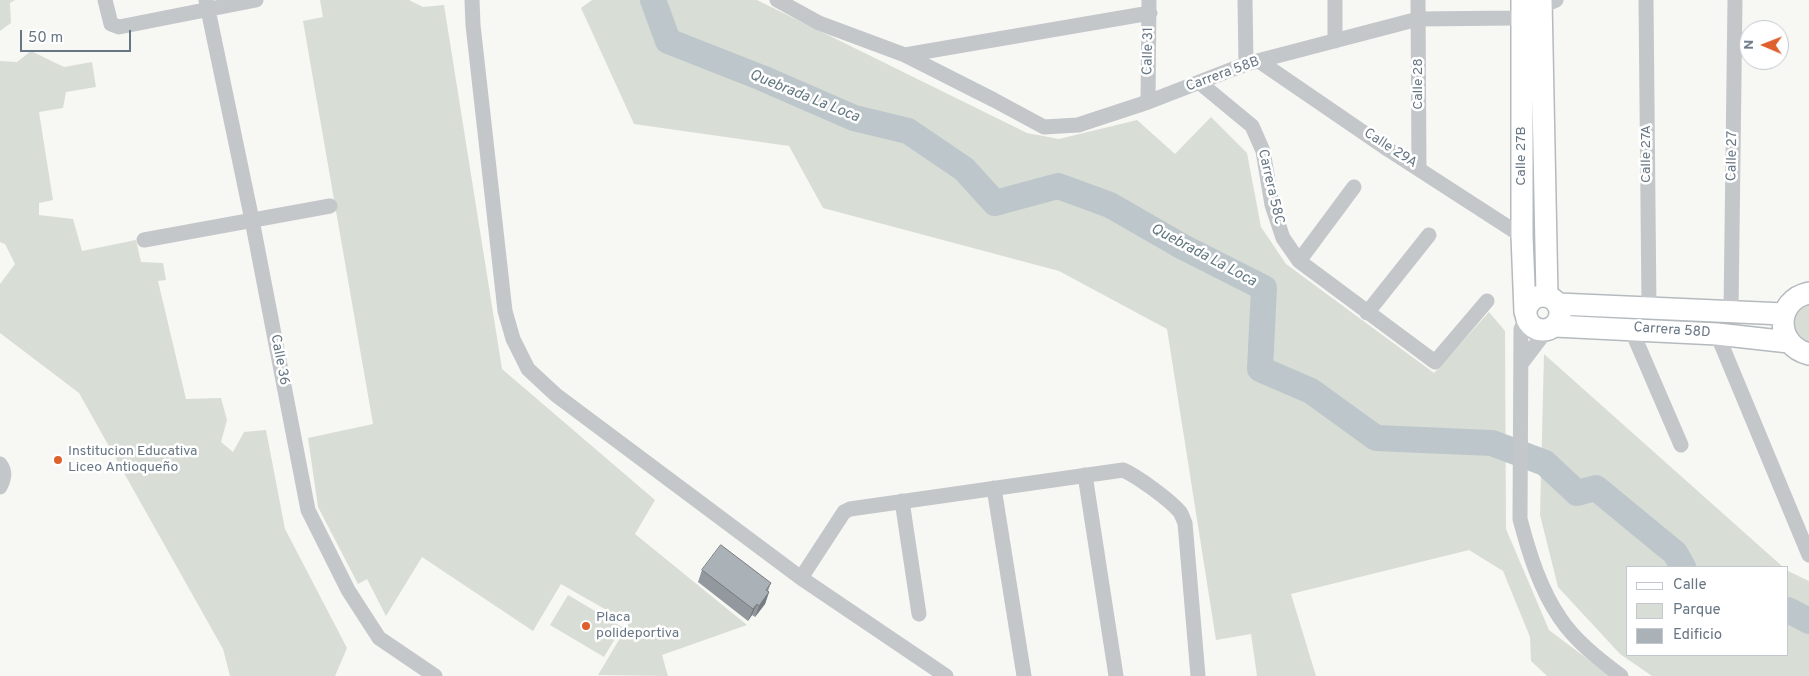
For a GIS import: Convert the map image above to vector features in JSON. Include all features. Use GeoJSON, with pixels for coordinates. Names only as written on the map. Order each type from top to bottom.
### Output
{"type":"FeatureCollection","features":[{"type":"Feature","properties":{"kind":"main road","name":"Calle 27B"},"geometry":{"type":"LineString","coordinates":[[1526,315],[1522,236],[1536,4]]}},
{"type":"Feature","properties":{"kind":"main road","name":"Calle 27B"},"geometry":{"type":"LineString","coordinates":[[1536,4],[1552,300]]}},
{"type":"Feature","properties":{"kind":"main road"},"geometry":{"type":"LineString","coordinates":[[1809,293],[1799,296],[1793,301],[1784,314],[1783,324],[1784,333],[1789,342],[1800,352],[1809,354]]}},
{"type":"Feature","properties":{"kind":"main road"},"geometry":{"type":"LineString","coordinates":[[1541,296],[1552,300],[1560,318],[1551,328],[1536,330],[1531,327],[1526,315],[1530,301],[1541,296]]}},
{"type":"Feature","properties":{"kind":"main road","name":"Carrera 58D"},"geometry":{"type":"LineString","coordinates":[[1552,300],[1784,314]]}},
{"type":"Feature","properties":{"kind":"main road","name":"Carrera 58D"},"geometry":{"type":"LineString","coordinates":[[1551,328],[1631,329],[1717,334],[1789,342]]}},
{"type":"Feature","properties":{"kind":"street"},"geometry":{"type":"LineString","coordinates":[[105,0],[110,24],[119,27],[207,5],[256,0]]}},
{"type":"Feature","properties":{"kind":"street"},"geometry":{"type":"LineString","coordinates":[[472,0],[473,25],[505,312],[513,339],[528,368],[556,395],[606,434],[801,578],[946,676]]}},
{"type":"Feature","properties":{"kind":"street","name":"Carrera 58B"},"geometry":{"type":"LineString","coordinates":[[777,0],[819,23],[905,55],[1044,127],[1078,125],[1148,102],[1253,63],[1418,19],[1514,18],[1536,4]]}},
{"type":"Feature","properties":{"kind":"street"},"geometry":{"type":"LineString","coordinates":[[1245,0],[1253,63]]}},
{"type":"Feature","properties":{"kind":"street"},"geometry":{"type":"LineString","coordinates":[[1335,0],[1335,41]]}},
{"type":"Feature","properties":{"kind":"street","name":"Calle 28"},"geometry":{"type":"LineString","coordinates":[[1418,0],[1419,169]]}},
{"type":"Feature","properties":{"kind":"street","name":"Calle 27A"},"geometry":{"type":"LineString","coordinates":[[1646,0],[1649,307]]}},
{"type":"Feature","properties":{"kind":"street","name":"Calle 27"},"geometry":{"type":"LineString","coordinates":[[1731,311],[1735,0]]}},
{"type":"Feature","properties":{"kind":"street","name":"Calle 36"},"geometry":{"type":"LineString","coordinates":[[207,5],[252,220],[308,510],[348,590],[379,638],[435,676]]}},
{"type":"Feature","properties":{"kind":"street"},"geometry":{"type":"LineString","coordinates":[[905,55],[1149,6]]}},
{"type":"Feature","properties":{"kind":"street","name":"Calle 31"},"geometry":{"type":"LineString","coordinates":[[1148,102],[1149,6]]}},
{"type":"Feature","properties":{"kind":"street","name":"Calle 29A"},"geometry":{"type":"LineString","coordinates":[[1253,63],[1522,236]]}},
{"type":"Feature","properties":{"kind":"street","name":"Carrera 58C"},"geometry":{"type":"LineString","coordinates":[[1200,83],[1252,126],[1263,151],[1272,205],[1283,238],[1299,261],[1367,313],[1435,362],[1487,301]]}},
{"type":"Feature","properties":{"kind":"street"},"geometry":{"type":"LineString","coordinates":[[1299,261],[1354,187]]}},
{"type":"Feature","properties":{"kind":"street"},"geometry":{"type":"LineString","coordinates":[[144,240],[330,206]]}},
{"type":"Feature","properties":{"kind":"street"},"geometry":{"type":"LineString","coordinates":[[1367,313],[1429,235]]}},
{"type":"Feature","properties":{"kind":"street","name":"Calle 27B"},"geometry":{"type":"LineString","coordinates":[[1526,315],[1521,329],[1520,519],[1528,549],[1542,585],[1560,619],[1584,646],[1622,676]]}},
{"type":"Feature","properties":{"kind":"street"},"geometry":{"type":"LineString","coordinates":[[1521,364],[1551,328]]}},
{"type":"Feature","properties":{"kind":"street"},"geometry":{"type":"LineString","coordinates":[[1631,329],[1682,445]]}},
{"type":"Feature","properties":{"kind":"street"},"geometry":{"type":"LineString","coordinates":[[1717,334],[1809,555]]}},
{"type":"Feature","properties":{"kind":"street"},"geometry":{"type":"LineString","coordinates":[[0,464],[4,469],[4,474],[0,487]]}},
{"type":"Feature","properties":{"kind":"street"},"geometry":{"type":"LineString","coordinates":[[801,578],[844,512],[850,509],[1123,470],[1131,473],[1169,502],[1181,513],[1185,523],[1198,676]]}},
{"type":"Feature","properties":{"kind":"street"},"geometry":{"type":"LineString","coordinates":[[1085,475],[1116,676]]}},
{"type":"Feature","properties":{"kind":"street"},"geometry":{"type":"LineString","coordinates":[[994,488],[1024,676]]}},
{"type":"Feature","properties":{"kind":"street"},"geometry":{"type":"LineString","coordinates":[[902,501],[919,614]]}},
{"type":"Feature","properties":{"kind":"green space"},"geometry":{"type":"Polygon","coordinates":[[[0,0],[15,0],[10,3],[11,23],[0,31],[0,0]]]}},
{"type":"Feature","properties":{"kind":"green space"},"geometry":{"type":"Polygon","coordinates":[[[320,0],[409,0],[423,7],[444,5],[502,369],[655,500],[635,534],[747,625],[662,655],[668,676],[598,675],[629,623],[561,584],[533,631],[422,557],[386,616],[367,579],[358,584],[318,507],[308,438],[373,424],[303,21],[323,17],[320,0]]]}},
{"type":"Feature","properties":{"kind":"green space"},"geometry":{"type":"Polygon","coordinates":[[[592,0],[757,0],[1027,133],[1059,139],[1137,120],[1175,154],[1211,117],[1247,153],[1261,227],[1286,264],[1434,373],[1489,312],[1505,331],[1506,529],[1549,630],[1610,676],[1547,676],[1531,661],[1530,637],[1503,571],[1469,550],[1291,594],[1316,676],[1257,676],[1251,634],[1216,640],[1167,329],[1059,271],[823,208],[789,146],[634,124],[581,8],[592,0]]]}},
{"type":"Feature","properties":{"kind":"green space"},"geometry":{"type":"Polygon","coordinates":[[[31,51],[64,67],[92,62],[96,87],[66,92],[63,108],[39,112],[53,200],[39,203],[39,215],[73,219],[82,251],[136,240],[141,262],[163,263],[166,280],[158,281],[186,399],[221,398],[227,420],[221,442],[233,452],[244,432],[266,430],[285,529],[347,648],[335,676],[230,676],[223,649],[79,393],[0,333],[0,284],[15,264],[5,244],[0,242],[0,61],[17,62],[31,51]]]}},
{"type":"Feature","properties":{"kind":"green space"},"geometry":{"type":"Polygon","coordinates":[[[1809,301],[1809,346],[1793,335],[1793,313],[1809,301]]]}},
{"type":"Feature","properties":{"kind":"green space"},"geometry":{"type":"Polygon","coordinates":[[[1544,354],[1782,566],[1626,566],[1626,656],[1789,656],[1789,571],[1809,581],[1809,676],[1652,676],[1620,654],[1558,587],[1540,515],[1544,354]]]}},
{"type":"Feature","properties":{"kind":"green space","name":"Placa polideportiva"},"geometry":{"type":"Polygon","coordinates":[[[568,595],[622,627],[604,657],[550,625],[568,595]]]}},
{"type":"Feature","properties":{"kind":"building"},"geometry":{"type":"Polygon","coordinates":[[[721,545],[771,583],[766,590],[769,592],[759,606],[757,604],[753,609],[702,570],[721,545]]]}},
{"type":"Feature","properties":{"kind":"waterway","name":"Quebrada La Loca"},"geometry":{"type":"LineString","coordinates":[[653,0],[668,41],[762,78],[854,118],[908,131],[964,169],[995,203],[1058,186],[1110,205],[1183,247],[1264,288],[1260,369],[1311,391],[1376,438],[1492,443],[1545,463],[1577,493],[1596,488],[1675,553],[1682,566]]}},
{"type":"Feature","properties":{"kind":"waterway","name":"Quebrada La Loca"},"geometry":{"type":"LineString","coordinates":[[1789,611],[1809,621]]}},
{"type":"Feature","properties":{"kind":"place","name":"Institucion Educativa Liceo Antioqueño"},"geometry":{"type":"Point","coordinates":[58,460]}},
{"type":"Feature","properties":{"kind":"place","name":"Placa polideportiva"},"geometry":{"type":"Point","coordinates":[586,626]}}]}
